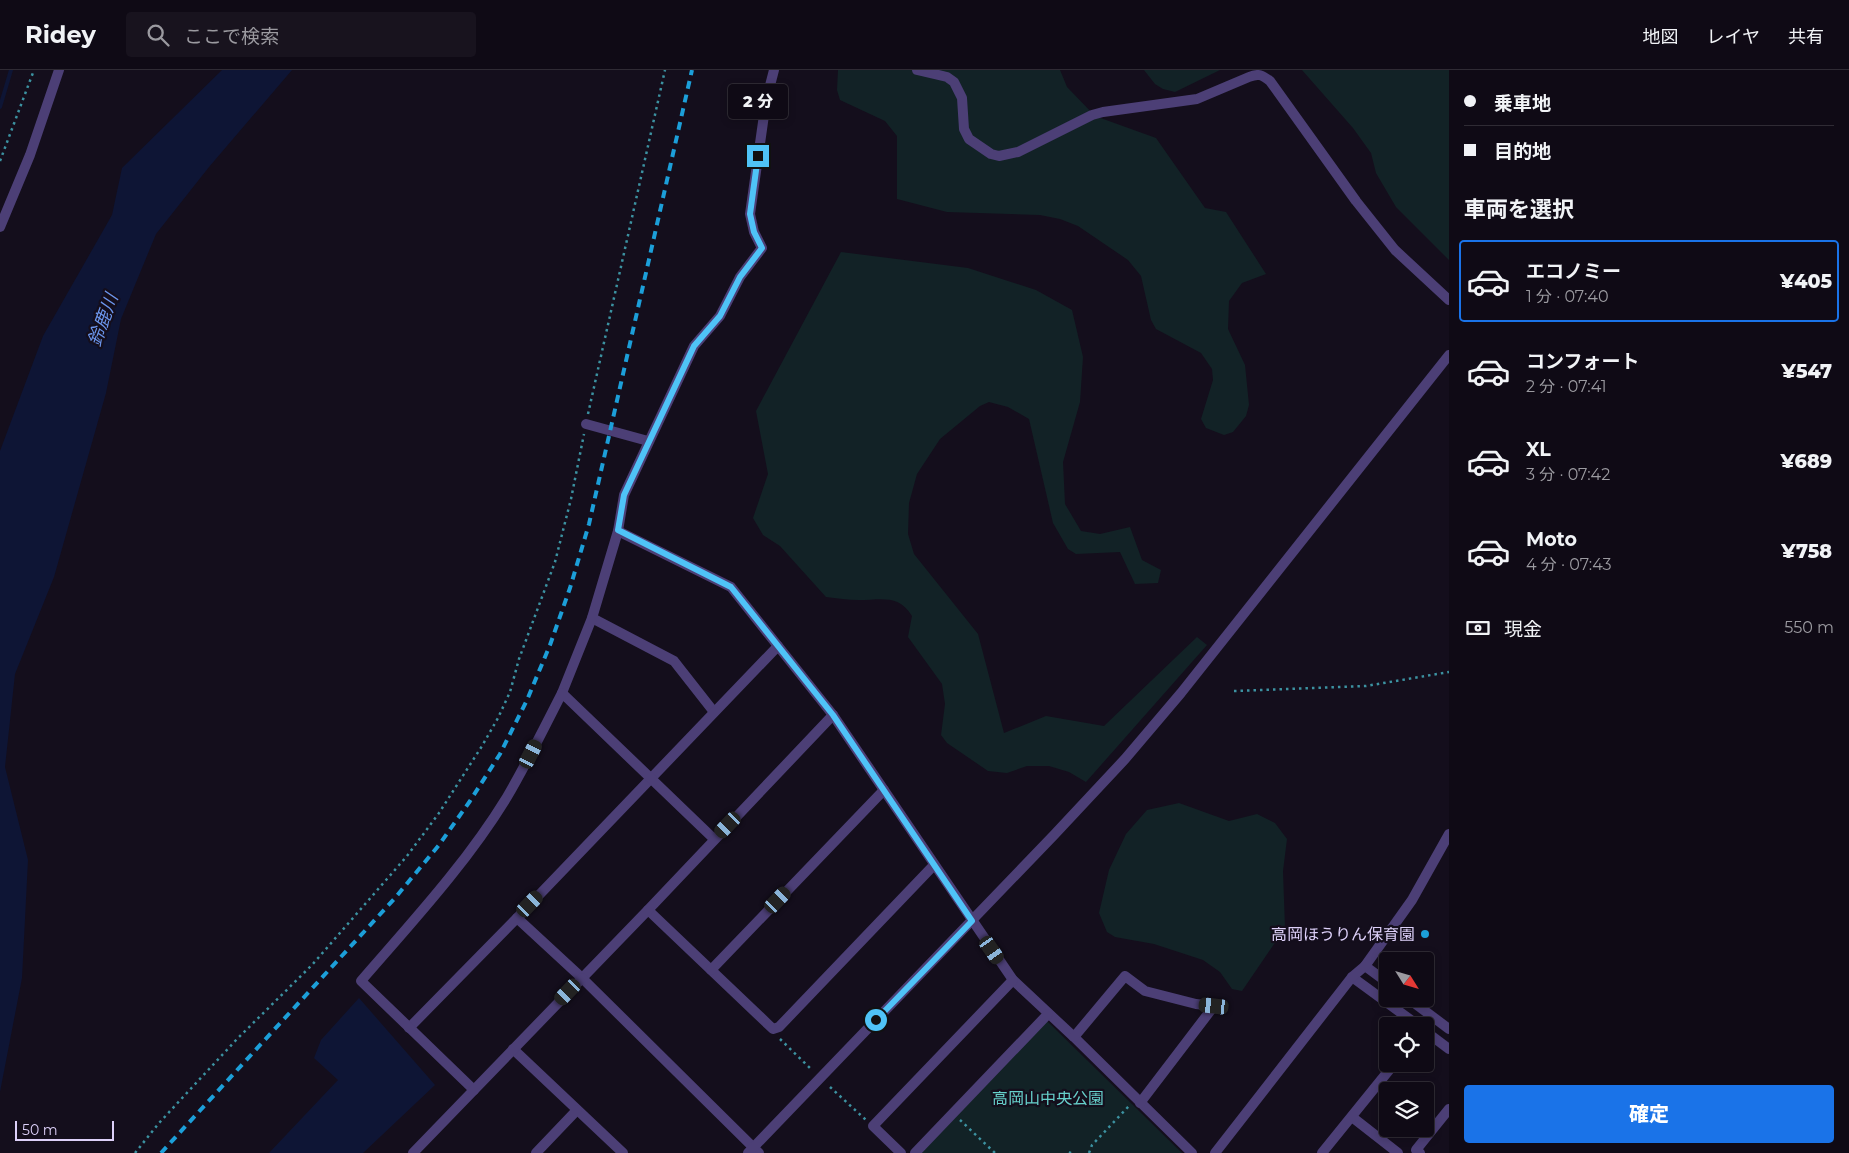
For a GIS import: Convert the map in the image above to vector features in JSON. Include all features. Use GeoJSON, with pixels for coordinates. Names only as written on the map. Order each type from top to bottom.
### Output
{"type":"FeatureCollection","features":[{"type":"Feature","properties":{"kind":"street"},"geometry":{"type":"LineString","coordinates":[[0,227],[30,155],[59,70]]}},
{"type":"Feature","properties":{"kind":"street"},"geometry":{"type":"LineString","coordinates":[[474,1090],[361,981],[425,909],[486,828],[510,790],[562,692],[592,618],[618,530],[624,495],[646,452],[648,441],[694,346],[720,316],[740,277],[762,248],[754,232],[750,214],[766,102],[774,70]]}},
{"type":"Feature","properties":{"kind":"street"},"geometry":{"type":"LineString","coordinates":[[917,70],[947,77],[954,82],[962,98],[964,129],[969,139],[984,151],[999,156],[1018,152],[1092,115],[1197,99],[1256,74],[1262,75],[1270,81],[1356,201],[1395,250],[1449,300]]}},
{"type":"Feature","properties":{"kind":"street"},"geometry":{"type":"LineString","coordinates":[[517,918],[582,978],[754,1151],[1093,794],[1181,692],[1449,355]]}},
{"type":"Feature","properties":{"kind":"street"},"geometry":{"type":"LineString","coordinates":[[586,424],[648,441]]}},
{"type":"Feature","properties":{"kind":"street"},"geometry":{"type":"LineString","coordinates":[[618,530],[731,587],[833,715],[1013,980],[1192,1153]]}},
{"type":"Feature","properties":{"kind":"street"},"geometry":{"type":"LineString","coordinates":[[592,618],[674,660],[714,712]]}},
{"type":"Feature","properties":{"kind":"street"},"geometry":{"type":"LineString","coordinates":[[409,1028],[778,646]]}},
{"type":"Feature","properties":{"kind":"street"},"geometry":{"type":"LineString","coordinates":[[562,692],[714,839]]}},
{"type":"Feature","properties":{"kind":"street"},"geometry":{"type":"LineString","coordinates":[[413,1153],[833,715]]}},
{"type":"Feature","properties":{"kind":"street"},"geometry":{"type":"LineString","coordinates":[[711,970],[884,790]]}},
{"type":"Feature","properties":{"kind":"street"},"geometry":{"type":"LineString","coordinates":[[1215,1153],[1352,978],[1365,966],[1412,900],[1449,834]]}},
{"type":"Feature","properties":{"kind":"street"},"geometry":{"type":"LineString","coordinates":[[648,910],[773,1029],[779,1027],[934,865]]}},
{"type":"Feature","properties":{"kind":"street"},"geometry":{"type":"LineString","coordinates":[[1365,966],[1379,976]]}},
{"type":"Feature","properties":{"kind":"street"},"geometry":{"type":"LineString","coordinates":[[1074,1037],[1125,976],[1145,992],[1196,1004],[1214,1006],[1140,1103]]}},
{"type":"Feature","properties":{"kind":"street"},"geometry":{"type":"LineString","coordinates":[[1352,978],[1406,1017]]}},
{"type":"Feature","properties":{"kind":"street"},"geometry":{"type":"LineString","coordinates":[[901,1153],[873,1126],[1013,980]]}},
{"type":"Feature","properties":{"kind":"street"},"geometry":{"type":"LineString","coordinates":[[1421,1008],[1449,1028]]}},
{"type":"Feature","properties":{"kind":"street"},"geometry":{"type":"LineString","coordinates":[[915,1153],[1048,1014]]}},
{"type":"Feature","properties":{"kind":"street"},"geometry":{"type":"LineString","coordinates":[[1434,1038],[1449,1049]]}},
{"type":"Feature","properties":{"kind":"street"},"geometry":{"type":"LineString","coordinates":[[513,1049],[623,1153]]}},
{"type":"Feature","properties":{"kind":"street"},"geometry":{"type":"LineString","coordinates":[[1322,1153],[1388,1072]]}},
{"type":"Feature","properties":{"kind":"street"},"geometry":{"type":"LineString","coordinates":[[1420,1153],[1416,1150],[1449,1109]]}},
{"type":"Feature","properties":{"kind":"street"},"geometry":{"type":"LineString","coordinates":[[536,1153],[577,1110]]}},
{"type":"Feature","properties":{"kind":"street"},"geometry":{"type":"LineString","coordinates":[[1352,1116],[1398,1153]]}},
{"type":"Feature","properties":{"kind":"path"},"geometry":{"type":"LineString","coordinates":[[0,161],[34,70]]}},
{"type":"Feature","properties":{"kind":"path"},"geometry":{"type":"LineString","coordinates":[[135,1153],[159,1123],[237,1040],[312,965],[407,856],[439,813],[498,718],[510,692],[555,562],[571,499],[665,70]]}},
{"type":"Feature","properties":{"kind":"path"},"geometry":{"type":"LineString","coordinates":[[1234,691],[1366,686],[1449,672]]}},
{"type":"Feature","properties":{"kind":"path"},"geometry":{"type":"LineString","coordinates":[[773,1029],[778,1037],[811,1069]]}},
{"type":"Feature","properties":{"kind":"path"},"geometry":{"type":"LineString","coordinates":[[830,1087],[873,1126]]}},
{"type":"Feature","properties":{"kind":"path"},"geometry":{"type":"LineString","coordinates":[[1089,1153],[1092,1145],[1129,1106]]}},
{"type":"Feature","properties":{"kind":"path"},"geometry":{"type":"LineString","coordinates":[[953,1113],[995,1153]]}},
{"type":"Feature","properties":{"kind":"green space"},"geometry":{"type":"Polygon","coordinates":[[[838,70],[1060,70],[1067,87],[1095,116],[1156,138],[1205,208],[1226,212],[1266,274],[1242,283],[1229,301],[1228,329],[1245,365],[1249,405],[1246,416],[1233,432],[1224,435],[1206,428],[1201,419],[1213,380],[1212,369],[1201,353],[1156,329],[1151,320],[1141,276],[1128,260],[1078,226],[1060,219],[1040,215],[947,212],[897,199],[897,136],[885,121],[840,100],[837,90],[838,70]]]}},
{"type":"Feature","properties":{"kind":"green space"},"geometry":{"type":"Polygon","coordinates":[[[1144,70],[1220,70],[1175,92],[1163,89],[1155,84],[1144,70]]]}},
{"type":"Feature","properties":{"kind":"green space"},"geometry":{"type":"Polygon","coordinates":[[[1302,70],[1449,70],[1449,260],[1396,207],[1376,173],[1371,153],[1353,128],[1302,70]]]}},
{"type":"Feature","properties":{"kind":"green space"},"geometry":{"type":"Polygon","coordinates":[[[841,252],[968,268],[1036,290],[1072,310],[1083,357],[1080,402],[1063,462],[1065,504],[1081,531],[1100,534],[1130,527],[1142,560],[1161,570],[1158,583],[1135,584],[1120,552],[1076,554],[1068,549],[1053,523],[1029,419],[1008,407],[989,402],[980,406],[940,439],[917,474],[909,503],[908,534],[914,554],[978,634],[1004,733],[1046,716],[1104,726],[1197,637],[1207,645],[1086,782],[1069,772],[1049,766],[1027,766],[1007,773],[988,771],[947,743],[941,735],[945,704],[942,684],[908,637],[912,616],[907,609],[895,601],[889,600],[855,600],[826,597],[780,546],[763,535],[753,518],[768,474],[756,411],[841,252]]]}},
{"type":"Feature","properties":{"kind":"green space"},"geometry":{"type":"Polygon","coordinates":[[[1179,803],[1229,821],[1257,814],[1275,823],[1287,839],[1283,871],[1285,928],[1242,991],[1232,989],[1220,972],[1203,960],[1154,944],[1115,937],[1107,932],[1099,913],[1109,870],[1126,834],[1147,810],[1179,803]]]}},
{"type":"Feature","properties":{"kind":"green space","name":"高岡山中央公園"},"geometry":{"type":"Polygon","coordinates":[[[1047,1021],[1182,1153],[921,1153],[1047,1021]]]}},
{"type":"Feature","properties":{"kind":"water","name":"鈴鹿川"},"geometry":{"type":"Polygon","coordinates":[[[222,70],[292,70],[209,167],[156,234],[121,319],[106,393],[54,577],[15,674],[5,767],[28,860],[22,978],[0,1092],[0,451],[43,336],[112,215],[122,168],[222,70]]]}},
{"type":"Feature","properties":{"kind":"water"},"geometry":{"type":"Polygon","coordinates":[[[359,998],[435,1085],[363,1153],[269,1153],[338,1080],[314,1058],[321,1040],[359,998]]]}},
{"type":"Feature","properties":{"kind":"waterway"},"geometry":{"type":"LineString","coordinates":[[0,107],[11,70]]}},
{"type":"Feature","properties":{"kind":"railway"},"geometry":{"type":"LineString","coordinates":[[161,1153],[395,898],[439,845],[500,754],[527,700],[550,645],[570,588],[589,524],[692,70]]}},
{"type":"Feature","properties":{"kind":"place","name":"高岡ほうりん保育園"},"geometry":{"type":"Point","coordinates":[1425,934]}},
{"type":"Feature","properties":{"kind":"route"},"geometry":{"type":"LineString","coordinates":[[758,156],[750,214],[754,232],[762,248],[740,277],[720,316],[694,346],[648,441],[646,452],[624,495],[618,530],[731,587],[833,715],[972,921],[876,1020]]}}]}
